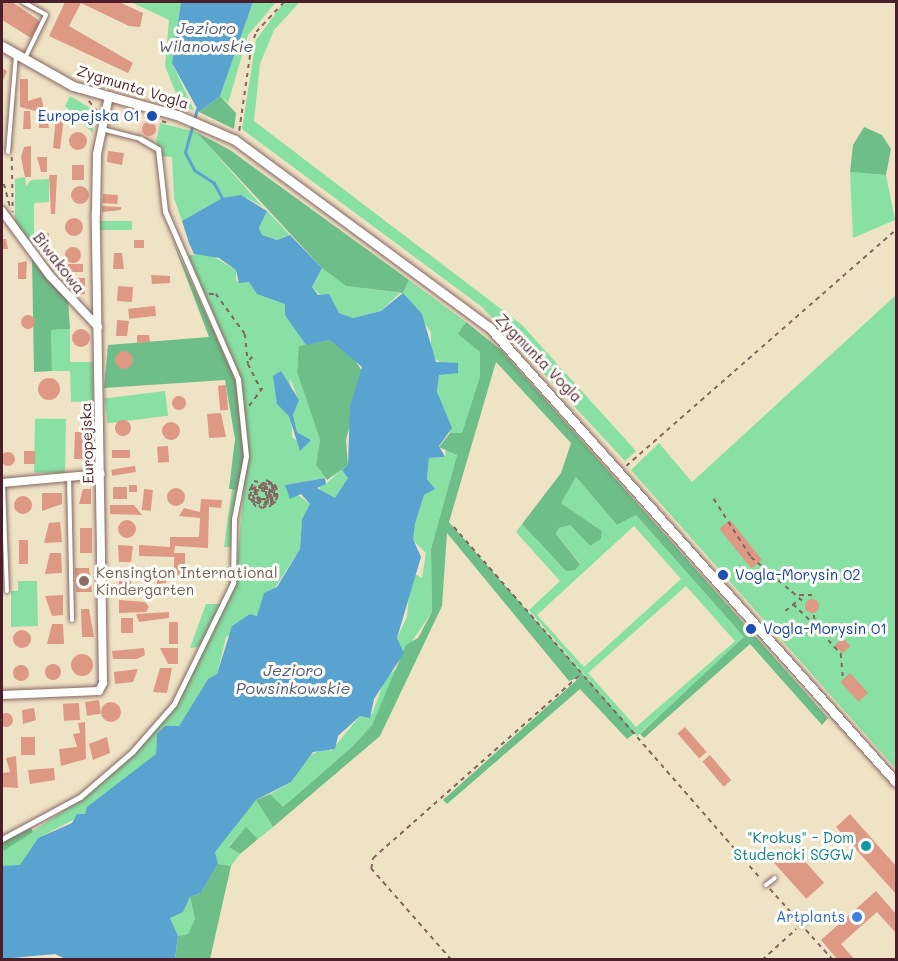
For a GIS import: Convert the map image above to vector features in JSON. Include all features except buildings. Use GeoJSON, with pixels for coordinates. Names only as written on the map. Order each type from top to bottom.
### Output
{"type":"FeatureCollection","features":[{"type":"Feature","properties":{"kind":"street","name":"Zygmunta Vogla"},"geometry":{"type":"LineString","coordinates":[[2,46],[72,86],[202,125],[251,151],[497,333],[897,782]]}},
{"type":"Feature","properties":{"kind":"street","name":"Europejska"},"geometry":{"type":"LineString","coordinates":[[2,695],[99,691],[103,685],[97,168],[109,96]]}},
{"type":"Feature","properties":{"kind":"street"},"geometry":{"type":"LineString","coordinates":[[2,839],[59,810],[99,781],[153,729],[183,687],[233,583],[234,519],[246,456],[243,410],[234,365],[163,204],[156,145],[141,139]]}},
{"type":"Feature","properties":{"kind":"street","name":"Biwakowa"},"geometry":{"type":"LineString","coordinates":[[6,211],[50,276],[98,327]]}},
{"type":"Feature","properties":{"kind":"street"},"geometry":{"type":"LineString","coordinates":[[2,483],[101,474]]}},
{"type":"Feature","properties":{"kind":"lane"},"geometry":{"type":"LineString","coordinates":[[10,152],[20,57],[46,15],[23,2]]}},
{"type":"Feature","properties":{"kind":"lane"},"geometry":{"type":"LineString","coordinates":[[102,129],[141,139]]}},
{"type":"Feature","properties":{"kind":"lane"},"geometry":{"type":"LineString","coordinates":[[69,477],[72,620]]}},
{"type":"Feature","properties":{"kind":"lane"},"geometry":{"type":"LineString","coordinates":[[2,483],[7,591]]}},
{"type":"Feature","properties":{"kind":"lane"},"geometry":{"type":"LineString","coordinates":[[766,885],[775,878]]}},
{"type":"Feature","properties":{"kind":"lane"},"geometry":{"type":"LineString","coordinates":[[801,924],[809,917]]}},
{"type":"Feature","properties":{"kind":"path"},"geometry":{"type":"LineString","coordinates":[[240,126],[251,47],[256,32],[284,2]]}},
{"type":"Feature","properties":{"kind":"path"},"geometry":{"type":"LineString","coordinates":[[114,116],[127,113],[175,118]]}},
{"type":"Feature","properties":{"kind":"path"},"geometry":{"type":"LineString","coordinates":[[10,152],[12,200]]}},
{"type":"Feature","properties":{"kind":"path"},"geometry":{"type":"LineString","coordinates":[[4,184],[6,211]]}},
{"type":"Feature","properties":{"kind":"path"},"geometry":{"type":"LineString","coordinates":[[621,470],[897,230]]}},
{"type":"Feature","properties":{"kind":"path"},"geometry":{"type":"LineString","coordinates":[[202,293],[216,294],[231,314],[248,341],[248,360],[265,392]]}},
{"type":"Feature","properties":{"kind":"path"},"geometry":{"type":"LineString","coordinates":[[228,317],[231,314]]}},
{"type":"Feature","properties":{"kind":"path"},"geometry":{"type":"LineString","coordinates":[[248,360],[254,355]]}},
{"type":"Feature","properties":{"kind":"path"},"geometry":{"type":"LineString","coordinates":[[243,410],[263,388]]}},
{"type":"Feature","properties":{"kind":"path"},"geometry":{"type":"LineString","coordinates":[[254,481],[264,479],[255,484],[263,482],[272,485],[264,483],[258,486],[262,485],[272,487],[272,484],[266,480],[276,486],[278,494],[276,502],[269,507],[277,498],[276,489],[274,487],[272,489],[273,497],[269,502],[274,497],[273,488],[276,494],[274,501],[262,509],[254,502],[251,492],[251,499],[256,507],[249,499],[252,484],[251,491],[256,486],[253,495],[256,502],[263,505],[269,503],[261,503],[256,499],[258,497],[266,499],[269,491],[270,496],[266,500],[257,499],[268,501],[271,496],[270,490],[266,486],[259,487],[268,489],[261,490],[266,491],[266,497],[259,490],[255,494],[256,489],[254,494],[262,495]]}},
{"type":"Feature","properties":{"kind":"path"},"geometry":{"type":"LineString","coordinates":[[714,499],[747,552],[804,602]]}},
{"type":"Feature","properties":{"kind":"path"},"geometry":{"type":"LineString","coordinates":[[454,527],[833,960]]}},
{"type":"Feature","properties":{"kind":"path"},"geometry":{"type":"LineString","coordinates":[[798,596],[812,595]]}},
{"type":"Feature","properties":{"kind":"path"},"geometry":{"type":"LineString","coordinates":[[785,611],[800,599]]}},
{"type":"Feature","properties":{"kind":"path"},"geometry":{"type":"LineString","coordinates":[[793,604],[816,624],[841,654],[843,678]]}},
{"type":"Feature","properties":{"kind":"path"},"geometry":{"type":"LineString","coordinates":[[814,615],[816,624]]}},
{"type":"Feature","properties":{"kind":"path"},"geometry":{"type":"LineString","coordinates":[[451,960],[371,869],[373,858],[581,673]]}},
{"type":"Feature","properties":{"kind":"path"},"geometry":{"type":"LineString","coordinates":[[762,960],[801,924]]}},
{"type":"Feature","properties":{"kind":"shaded area"},"geometry":{"type":"Polygon","coordinates":[[[140,120],[160,124],[156,142],[137,136],[140,120]]]}},
{"type":"Feature","properties":{"kind":"green space"},"geometry":{"type":"Polygon","coordinates":[[[131,2],[181,2],[172,63],[194,110],[181,106],[165,66],[169,20],[131,2]]]}},
{"type":"Feature","properties":{"kind":"green space"},"geometry":{"type":"Polygon","coordinates":[[[253,2],[276,2],[248,35],[228,103],[220,96],[253,2]]]}},
{"type":"Feature","properties":{"kind":"green space"},"geometry":{"type":"Polygon","coordinates":[[[284,2],[300,2],[274,30],[260,64],[254,121],[522,325],[636,451],[625,461],[482,307],[242,129],[256,40],[284,2]]]}},
{"type":"Feature","properties":{"kind":"green space"},"geometry":{"type":"Polygon","coordinates":[[[70,96],[92,109],[93,133],[65,106],[70,96]]]}},
{"type":"Feature","properties":{"kind":"green space"},"geometry":{"type":"Polygon","coordinates":[[[220,96],[236,113],[234,129],[199,112],[220,96]]]}},
{"type":"Feature","properties":{"kind":"green space"},"geometry":{"type":"Polygon","coordinates":[[[160,123],[196,132],[263,207],[247,198],[222,198],[182,221],[174,198],[172,157],[161,156],[156,142],[160,123]]]}},
{"type":"Feature","properties":{"kind":"green space"},"geometry":{"type":"Polygon","coordinates":[[[864,127],[882,135],[891,149],[886,175],[850,172],[853,145],[864,127]]]}},
{"type":"Feature","properties":{"kind":"green space"},"geometry":{"type":"Polygon","coordinates":[[[196,132],[230,150],[409,280],[403,293],[346,286],[322,268],[196,132]]]}},
{"type":"Feature","properties":{"kind":"green space"},"geometry":{"type":"Polygon","coordinates":[[[850,172],[886,175],[895,220],[853,238],[850,172]]]}},
{"type":"Feature","properties":{"kind":"green space"},"geometry":{"type":"Polygon","coordinates":[[[25,177],[26,186],[31,180],[49,179],[49,202],[34,203],[34,242],[28,243],[15,225],[15,179],[25,177]]]}},
{"type":"Feature","properties":{"kind":"green space"},"geometry":{"type":"Polygon","coordinates":[[[267,211],[290,235],[277,240],[262,235],[259,229],[267,211]]]}},
{"type":"Feature","properties":{"kind":"green space"},"geometry":{"type":"Polygon","coordinates":[[[100,221],[132,221],[132,230],[100,230],[100,221]]]}},
{"type":"Feature","properties":{"kind":"green space"},"geometry":{"type":"Polygon","coordinates":[[[172,239],[235,379],[244,457],[238,490],[229,489],[235,439],[225,380],[104,388],[108,345],[209,337],[172,239]]]}},
{"type":"Feature","properties":{"kind":"green space"},"geometry":{"type":"Polygon","coordinates":[[[209,254],[236,270],[236,281],[249,282],[285,304],[286,315],[306,345],[300,346],[297,372],[320,440],[316,465],[325,478],[285,485],[310,504],[302,519],[300,549],[257,616],[226,637],[217,674],[208,679],[179,726],[165,726],[157,734],[156,754],[85,814],[38,838],[20,866],[2,866],[2,852],[84,797],[169,716],[235,587],[248,439],[240,375],[188,255],[209,254]],[[290,378],[292,437],[304,446],[311,440],[297,432],[293,415],[298,399],[290,378]]]}},
{"type":"Feature","properties":{"kind":"green space"},"geometry":{"type":"Polygon","coordinates":[[[32,258],[68,300],[70,329],[51,330],[52,371],[34,372],[32,258]]]}},
{"type":"Feature","properties":{"kind":"green space"},"geometry":{"type":"Polygon","coordinates":[[[322,268],[346,286],[400,293],[381,311],[353,318],[339,313],[312,287],[322,268]]]}},
{"type":"Feature","properties":{"kind":"green space"},"geometry":{"type":"Polygon","coordinates":[[[409,280],[466,322],[459,334],[480,352],[480,376],[462,433],[450,433],[437,392],[439,375],[457,363],[443,365],[431,355],[431,332],[403,293],[409,280]]]}},
{"type":"Feature","properties":{"kind":"green space"},"geometry":{"type":"Polygon","coordinates":[[[896,295],[896,769],[631,470],[659,443],[692,482],[896,295]]]}},
{"type":"Feature","properties":{"kind":"green space"},"geometry":{"type":"Polygon","coordinates":[[[466,322],[501,350],[828,718],[822,725],[750,644],[644,738],[640,734],[744,637],[636,515],[617,525],[576,477],[561,503],[602,531],[601,539],[590,546],[570,525],[559,528],[556,534],[580,564],[575,570],[566,571],[522,524],[561,473],[571,443],[496,362],[449,522],[635,733],[627,739],[580,689],[447,804],[443,800],[580,677],[569,681],[447,533],[442,606],[380,736],[273,827],[256,800],[270,794],[283,807],[353,746],[372,725],[406,645],[418,638],[432,612],[431,549],[457,455],[439,447],[450,433],[462,433],[480,376],[480,352],[458,334],[466,322]]]}},
{"type":"Feature","properties":{"kind":"green space"},"geometry":{"type":"Polygon","coordinates":[[[70,329],[70,362],[93,362],[93,401],[71,402],[70,371],[52,371],[51,330],[70,329]]]}},
{"type":"Feature","properties":{"kind":"green space"},"geometry":{"type":"Polygon","coordinates":[[[330,340],[349,351],[364,374],[346,440],[348,465],[327,480],[316,465],[320,440],[297,372],[299,346],[330,340]]]}},
{"type":"Feature","properties":{"kind":"green space"},"geometry":{"type":"Polygon","coordinates":[[[165,391],[168,416],[108,423],[104,398],[165,391]]]}},
{"type":"Feature","properties":{"kind":"green space"},"geometry":{"type":"Polygon","coordinates":[[[35,418],[66,419],[65,473],[34,472],[35,418]]]}},
{"type":"Feature","properties":{"kind":"green space"},"geometry":{"type":"Polygon","coordinates":[[[446,449],[457,455],[431,549],[432,612],[404,653],[397,638],[407,617],[410,581],[415,574],[422,578],[426,553],[412,539],[415,524],[424,495],[434,489],[427,479],[429,458],[445,457],[446,449]]]}},
{"type":"Feature","properties":{"kind":"green space"},"geometry":{"type":"Polygon","coordinates":[[[343,468],[348,477],[342,493],[335,498],[321,492],[318,484],[326,484],[343,468]]]}},
{"type":"Feature","properties":{"kind":"green space"},"geometry":{"type":"Polygon","coordinates":[[[576,477],[617,525],[636,515],[745,638],[637,736],[529,610],[560,581],[516,532],[522,524],[566,571],[580,563],[556,534],[559,528],[570,525],[590,546],[601,539],[602,531],[561,503],[576,477]],[[634,526],[537,615],[584,667],[681,579],[634,526]],[[686,586],[588,673],[636,727],[735,641],[686,586]]]}},
{"type":"Feature","properties":{"kind":"green space"},"geometry":{"type":"Polygon","coordinates":[[[232,489],[238,490],[231,560],[232,547],[224,547],[232,489]]]}},
{"type":"Feature","properties":{"kind":"green space"},"geometry":{"type":"Polygon","coordinates":[[[18,581],[37,581],[38,626],[11,627],[11,591],[18,591],[18,581]]]}},
{"type":"Feature","properties":{"kind":"green space"},"geometry":{"type":"Polygon","coordinates":[[[206,604],[221,604],[199,647],[190,648],[206,604]]]}},
{"type":"Feature","properties":{"kind":"green space"},"geometry":{"type":"Polygon","coordinates":[[[398,667],[372,725],[353,746],[283,807],[274,803],[270,794],[291,782],[305,758],[324,748],[331,751],[360,716],[372,714],[385,679],[398,667]]]}},
{"type":"Feature","properties":{"kind":"green space"},"geometry":{"type":"Polygon","coordinates":[[[256,800],[273,827],[258,839],[246,828],[229,846],[240,854],[231,866],[218,864],[214,852],[256,800]]]}},
{"type":"Feature","properties":{"kind":"green space"},"geometry":{"type":"Polygon","coordinates":[[[246,827],[258,839],[240,854],[229,847],[246,827]]]}},
{"type":"Feature","properties":{"kind":"green space"},"geometry":{"type":"Polygon","coordinates":[[[31,828],[33,832],[2,852],[2,842],[31,828]]]}},
{"type":"Feature","properties":{"kind":"green space"},"geometry":{"type":"Polygon","coordinates":[[[218,864],[231,866],[210,959],[175,960],[178,936],[188,934],[195,919],[190,897],[201,893],[218,864]]]}},
{"type":"Feature","properties":{"kind":"green space"},"geometry":{"type":"Polygon","coordinates":[[[190,897],[195,919],[188,934],[178,936],[170,918],[190,897]]]}},
{"type":"Feature","properties":{"kind":"water","name":"Jezioro Wilanowskie"},"geometry":{"type":"Polygon","coordinates":[[[181,2],[253,2],[220,96],[199,112],[172,63],[181,2]]]}},
{"type":"Feature","properties":{"kind":"water","name":"Jezioro Powsinkowskie"},"geometry":{"type":"Polygon","coordinates":[[[241,195],[267,211],[259,228],[262,235],[277,240],[290,235],[322,268],[312,287],[318,295],[329,294],[339,313],[353,318],[381,311],[403,293],[422,314],[436,362],[458,363],[458,373],[439,375],[437,392],[452,428],[439,446],[445,457],[429,458],[427,479],[435,489],[424,495],[415,524],[413,539],[421,557],[397,638],[404,653],[374,699],[370,718],[360,716],[338,736],[335,749],[313,752],[291,782],[256,800],[215,852],[218,864],[201,893],[190,897],[183,912],[170,918],[178,936],[175,959],[68,960],[55,954],[2,959],[2,866],[20,865],[38,838],[72,823],[77,814],[85,814],[87,807],[156,754],[157,734],[165,726],[179,726],[208,679],[217,674],[232,626],[250,614],[257,616],[264,593],[277,587],[300,549],[302,519],[310,504],[301,494],[290,499],[285,485],[325,478],[326,484],[317,488],[335,498],[348,478],[342,470],[348,465],[350,406],[362,367],[330,340],[306,345],[285,315],[285,304],[257,294],[249,282],[239,283],[236,270],[219,258],[194,254],[189,243],[182,221],[222,198],[241,195]]]}},
{"type":"Feature","properties":{"kind":"water"},"geometry":{"type":"Polygon","coordinates":[[[281,371],[299,400],[293,415],[297,432],[311,440],[300,451],[289,416],[277,404],[273,376],[281,371]]]}},
{"type":"Feature","properties":{"kind":"waterway"},"geometry":{"type":"LineString","coordinates":[[197,109],[185,152],[194,170],[214,183],[222,198]]}},
{"type":"Feature","properties":{"kind":"place","name":"Europejska 01"},"geometry":{"type":"Point","coordinates":[152,116]}},
{"type":"Feature","properties":{"kind":"place","name":"Vogla-Morysin 02"},"geometry":{"type":"Point","coordinates":[723,575]}},
{"type":"Feature","properties":{"kind":"place","name":"Kensington International Kindergarten"},"geometry":{"type":"Point","coordinates":[84,581]}},
{"type":"Feature","properties":{"kind":"place","name":"Vogla-Morysin 01"},"geometry":{"type":"Point","coordinates":[751,629]}},
{"type":"Feature","properties":{"kind":"place","name":"\"Krokus\" - Dom Studencki SGGW"},"geometry":{"type":"Point","coordinates":[866,846]}},
{"type":"Feature","properties":{"kind":"place","name":"Artplants"},"geometry":{"type":"Point","coordinates":[857,917]}}]}
